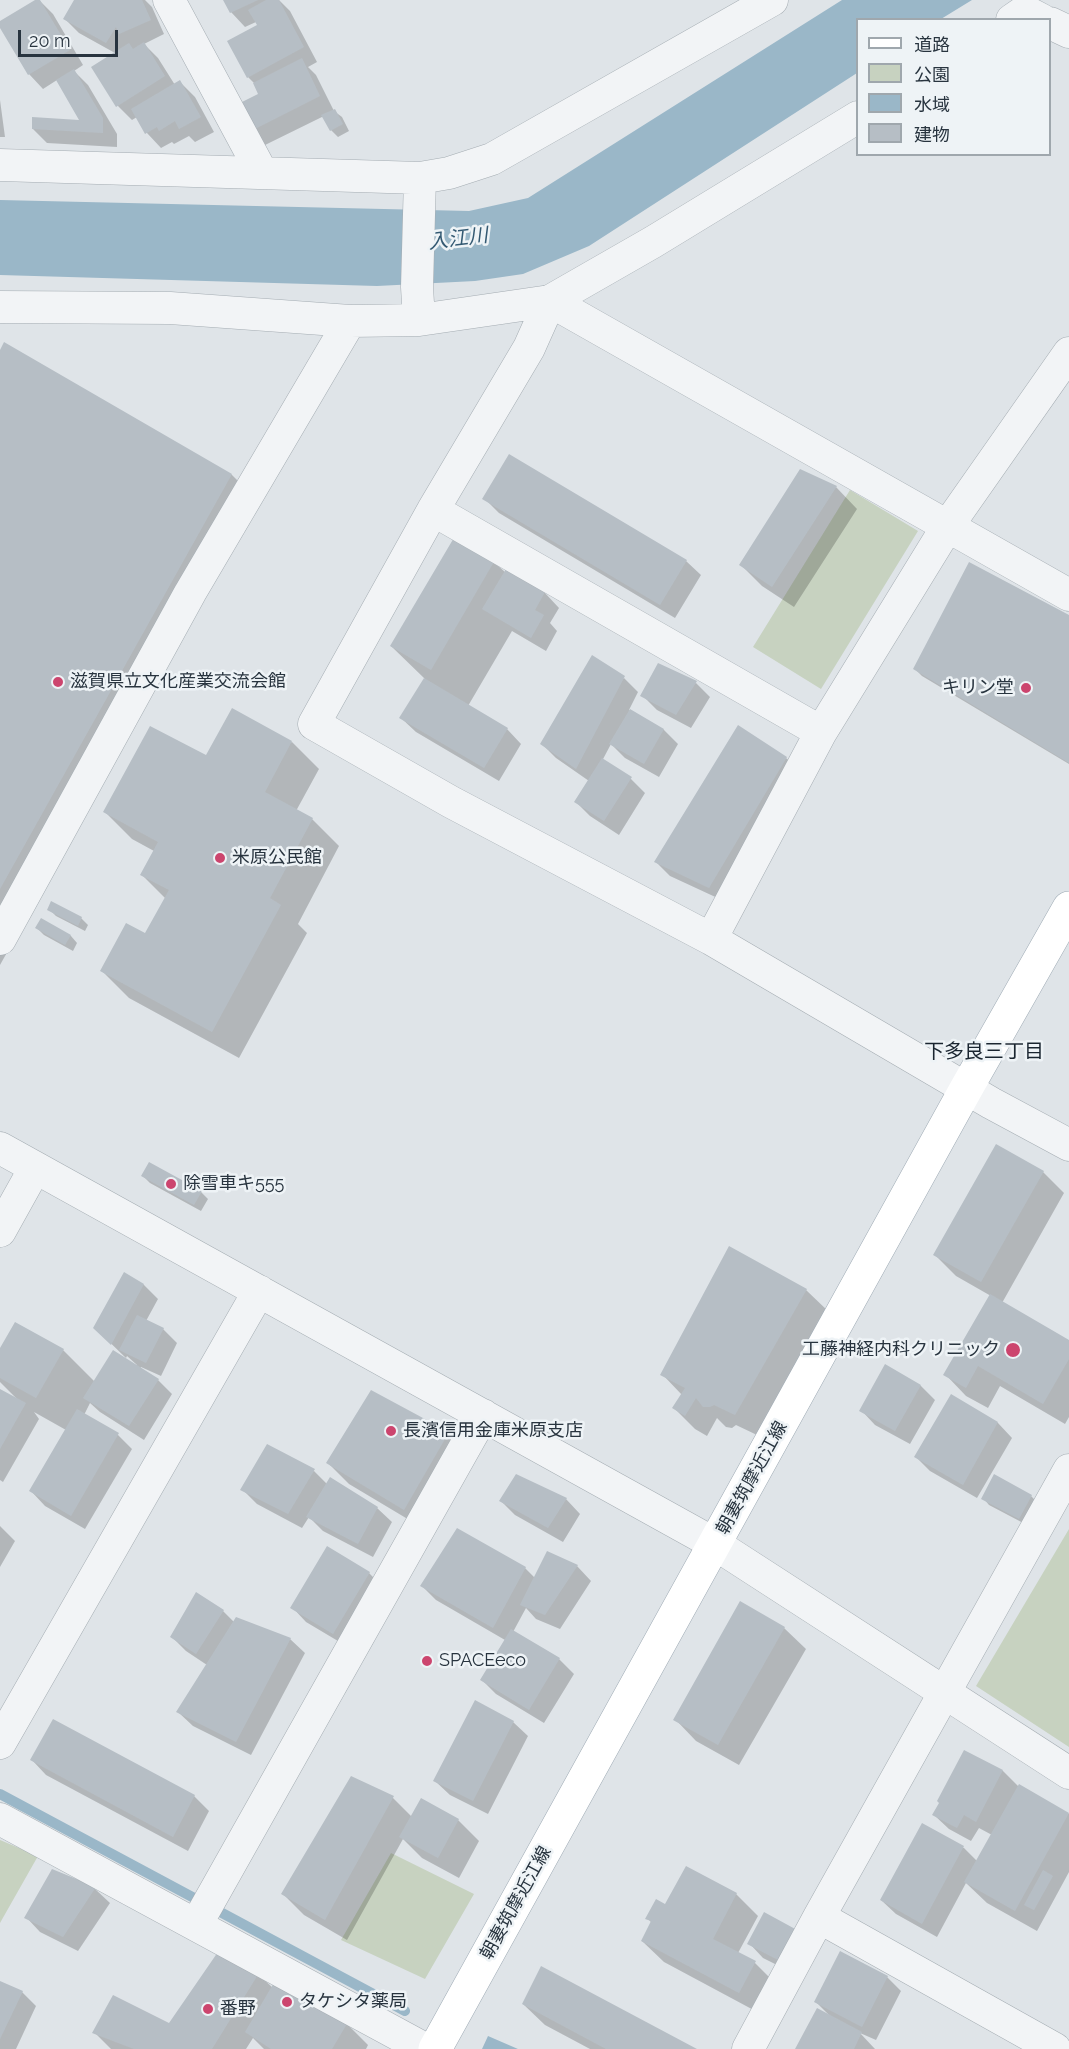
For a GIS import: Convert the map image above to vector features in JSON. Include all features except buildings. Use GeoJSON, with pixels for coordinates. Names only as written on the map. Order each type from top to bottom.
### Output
{"type":"FeatureCollection","features":[{"type":"Feature","properties":{"kind":"main road","name":"朝妻筑摩近江線"},"geometry":{"type":"LineString","coordinates":[[435,2049],[966,1089],[1069,908]]}},
{"type":"Feature","properties":{"kind":"street"},"geometry":{"type":"LineString","coordinates":[[169,0],[262,173]]}},
{"type":"Feature","properties":{"kind":"street"},"geometry":{"type":"LineString","coordinates":[[0,165],[262,173],[420,188],[449,173],[492,159],[759,4]]}},
{"type":"Feature","properties":{"kind":"street"},"geometry":{"type":"LineString","coordinates":[[1015,18],[1024,11],[1038,18]]}},
{"type":"Feature","properties":{"kind":"street"},"geometry":{"type":"LineString","coordinates":[[1051,23],[1069,32]]}},
{"type":"Feature","properties":{"kind":"street"},"geometry":{"type":"LineString","coordinates":[[0,307],[170,308],[350,321],[419,320],[550,302],[856,118]]}},
{"type":"Feature","properties":{"kind":"street"},"geometry":{"type":"LineString","coordinates":[[419,320],[417,287],[420,188]]}},
{"type":"Feature","properties":{"kind":"street"},"geometry":{"type":"LineString","coordinates":[[550,302],[529,348],[433,510],[314,724],[451,802],[711,939],[966,1089],[1069,1145]]}},
{"type":"Feature","properties":{"kind":"street"},"geometry":{"type":"LineString","coordinates":[[550,302],[1069,595]]}},
{"type":"Feature","properties":{"kind":"street"},"geometry":{"type":"LineString","coordinates":[[0,939],[190,593],[350,321]]}},
{"type":"Feature","properties":{"kind":"street"},"geometry":{"type":"LineString","coordinates":[[711,939],[821,732],[947,527],[1069,353]]}},
{"type":"Feature","properties":{"kind":"street"},"geometry":{"type":"LineString","coordinates":[[433,510],[821,732]]}},
{"type":"Feature","properties":{"kind":"street"},"geometry":{"type":"LineString","coordinates":[[0,1148],[715,1544],[1069,1773]]}},
{"type":"Feature","properties":{"kind":"street"},"geometry":{"type":"LineString","coordinates":[[0,1231],[35,1168]]}},
{"type":"Feature","properties":{"kind":"street"},"geometry":{"type":"LineString","coordinates":[[0,1743],[259,1291]]}},
{"type":"Feature","properties":{"kind":"street"},"geometry":{"type":"LineString","coordinates":[[204,1911],[483,1414]]}},
{"type":"Feature","properties":{"kind":"street"},"geometry":{"type":"LineString","coordinates":[[748,2049],[819,1917],[1069,1470]]}},
{"type":"Feature","properties":{"kind":"street"},"geometry":{"type":"LineString","coordinates":[[0,1818],[204,1911],[425,2049]]}},
{"type":"Feature","properties":{"kind":"street"},"geometry":{"type":"LineString","coordinates":[[819,1917],[1055,2049]]}},
{"type":"Feature","properties":{"kind":"green space"},"geometry":{"type":"Polygon","coordinates":[[[850,490],[918,531],[821,689],[753,647],[850,490]]]}},
{"type":"Feature","properties":{"kind":"green space"},"geometry":{"type":"Polygon","coordinates":[[[1069,1529],[1069,1747],[976,1686],[1069,1529]]]}},
{"type":"Feature","properties":{"kind":"green space"},"geometry":{"type":"Polygon","coordinates":[[[0,1840],[38,1856],[0,1923],[0,1840]]]}},
{"type":"Feature","properties":{"kind":"green space"},"geometry":{"type":"Polygon","coordinates":[[[391,1853],[474,1894],[425,1979],[341,1940],[391,1853]]]}},
{"type":"Feature","properties":{"kind":"water","name":"入江川"},"geometry":{"type":"Polygon","coordinates":[[[842,0],[972,0],[943,18],[856,18],[856,74],[589,246],[523,274],[475,281],[377,286],[0,275],[0,200],[469,211],[528,198],[842,0]]]}},
{"type":"Feature","properties":{"kind":"water"},"geometry":{"type":"Polygon","coordinates":[[[488,2036],[518,2049],[482,2049],[488,2036]]]}},
{"type":"Feature","properties":{"kind":"waterway"},"geometry":{"type":"LineString","coordinates":[[0,1794],[405,2011]]}},
{"type":"Feature","properties":{"kind":"place","name":"滋賀県立文化産業交流会館"},"geometry":{"type":"Point","coordinates":[58,682]}},
{"type":"Feature","properties":{"kind":"place","name":"キリン堂"},"geometry":{"type":"Point","coordinates":[1026,688]}},
{"type":"Feature","properties":{"kind":"place","name":"米原公民館"},"geometry":{"type":"Point","coordinates":[220,858]}},
{"type":"Feature","properties":{"kind":"place","name":"除雪車キ555"},"geometry":{"type":"Point","coordinates":[171,1184]}},
{"type":"Feature","properties":{"kind":"place","name":"工藤神経内科クリニック"},"geometry":{"type":"Point","coordinates":[1013,1350]}},
{"type":"Feature","properties":{"kind":"place","name":"長濱信用金庫米原支店"},"geometry":{"type":"Point","coordinates":[391,1431]}},
{"type":"Feature","properties":{"kind":"place","name":"SPACEeco"},"geometry":{"type":"Point","coordinates":[427,1661]}},
{"type":"Feature","properties":{"kind":"place","name":"タケシタ薬局"},"geometry":{"type":"Point","coordinates":[287,2002]}},
{"type":"Feature","properties":{"kind":"place","name":"番野"},"geometry":{"type":"Point","coordinates":[208,2009]}},
{"type":"Feature","properties":{"kind":"district","name":"下多良三丁目"},"geometry":{"type":"Point","coordinates":[984,1052]}}]}
